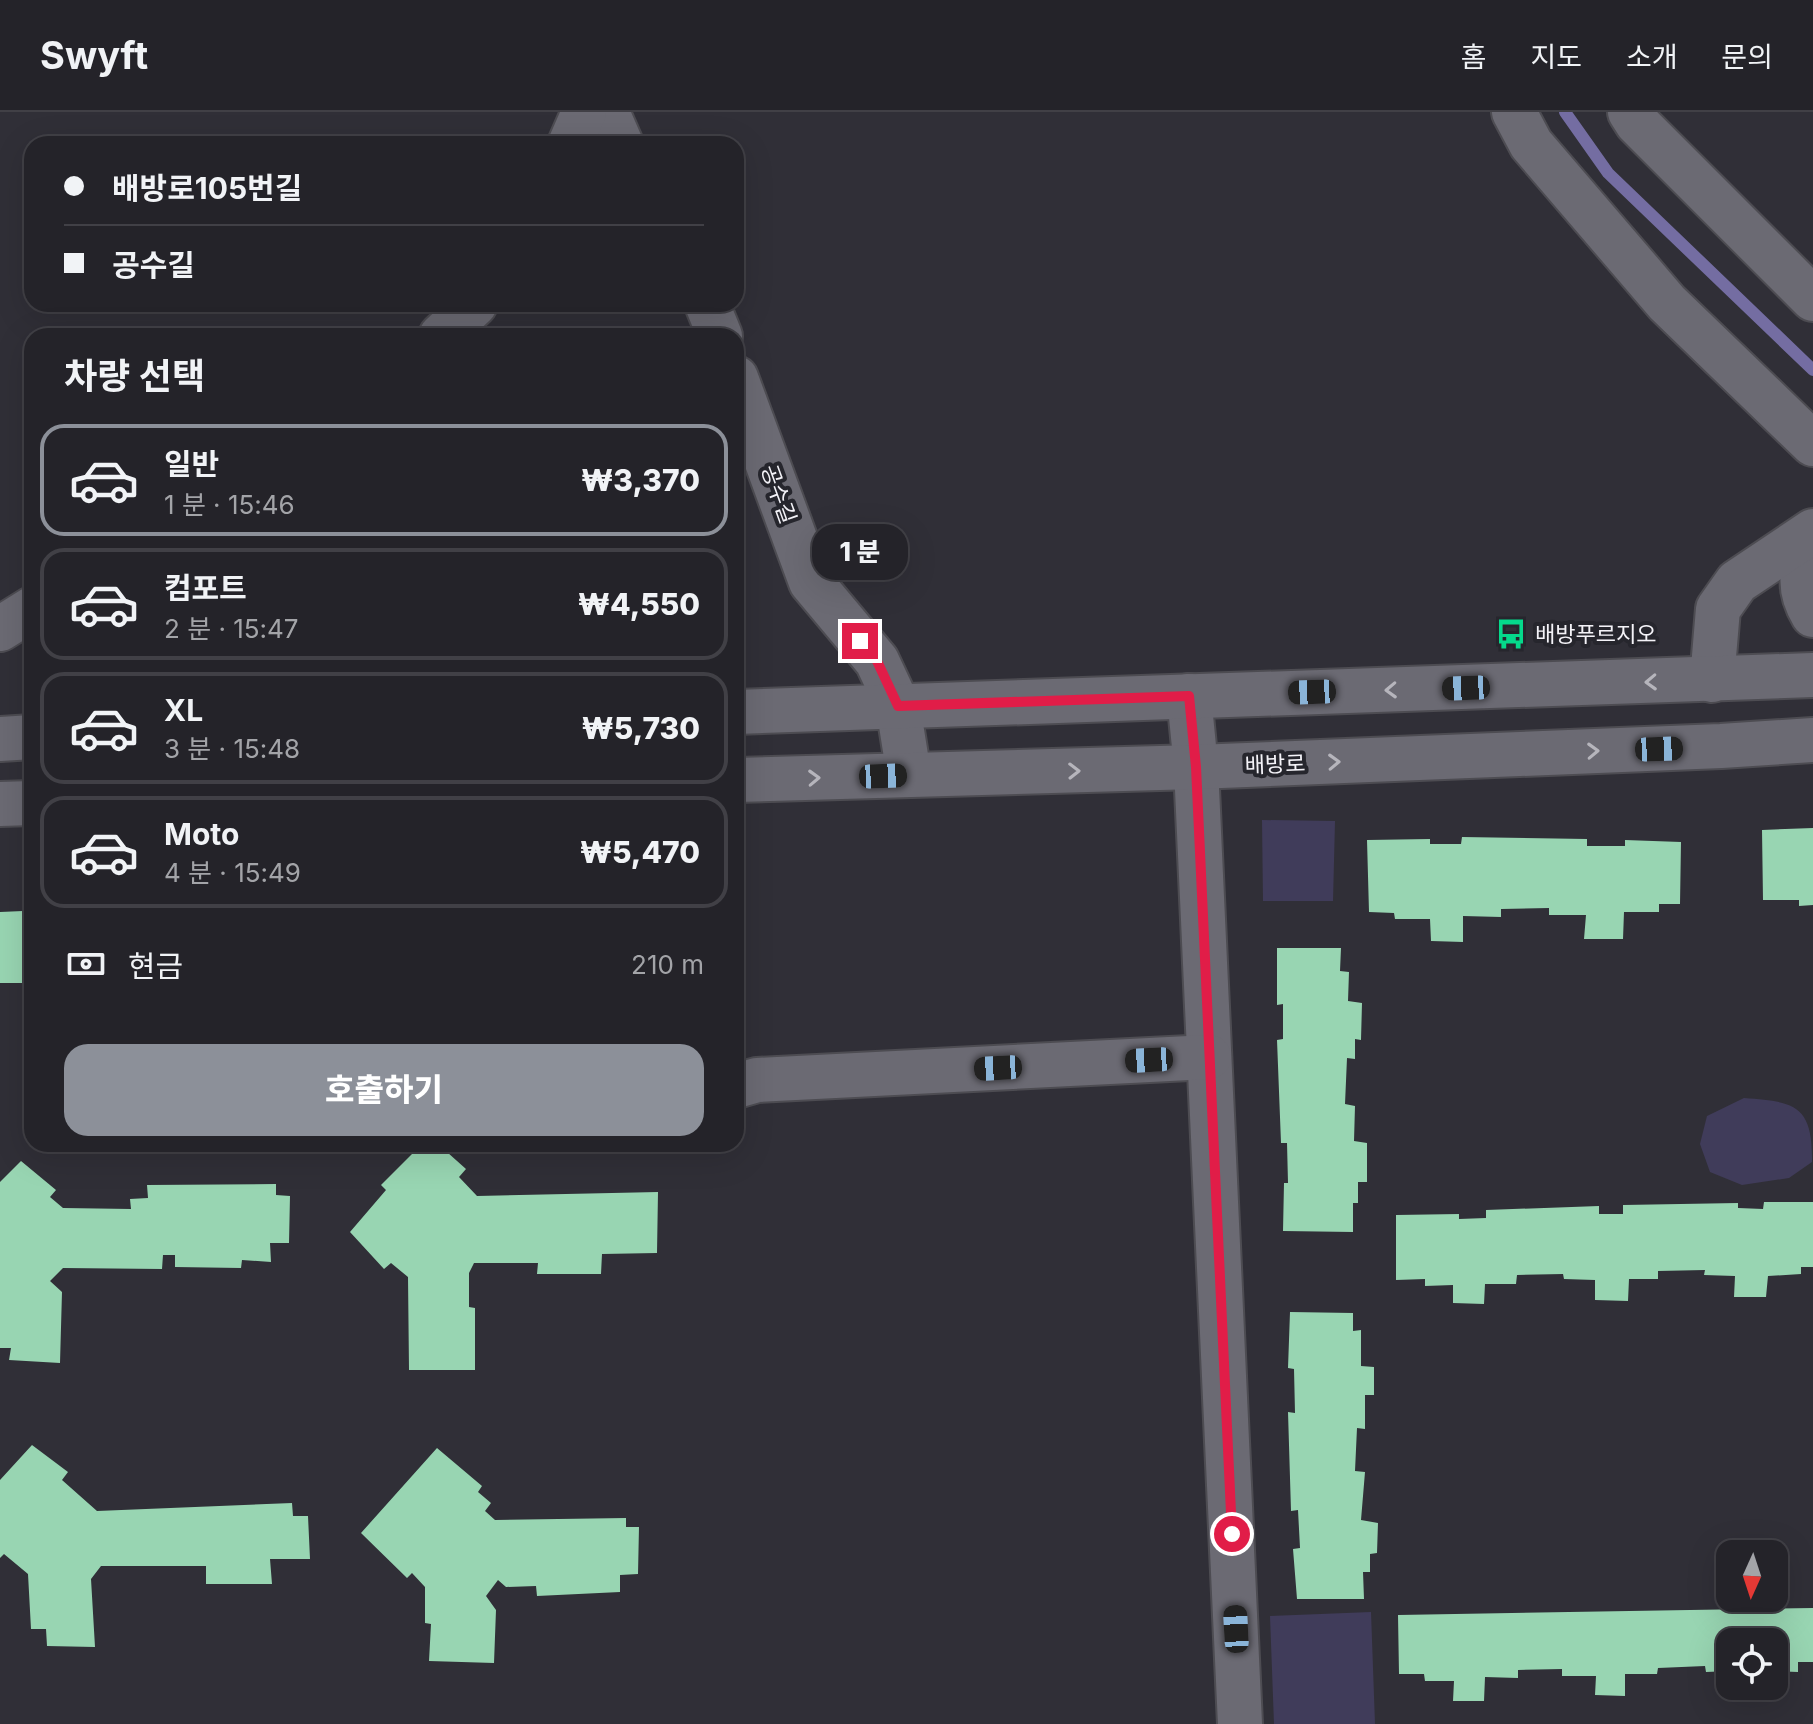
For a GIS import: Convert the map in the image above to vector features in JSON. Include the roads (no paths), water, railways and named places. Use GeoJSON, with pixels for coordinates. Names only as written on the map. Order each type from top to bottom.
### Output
{"type":"FeatureCollection","features":[{"type":"Feature","properties":{"kind":"street"},"geometry":{"type":"LineString","coordinates":[[574,136],[584,112]]}},
{"type":"Feature","properties":{"kind":"street"},"geometry":{"type":"LineString","coordinates":[[607,112],[618,136]]}},
{"type":"Feature","properties":{"kind":"street"},"geometry":{"type":"LineString","coordinates":[[1514,112],[1531,144],[1667,303],[1813,444]]}},
{"type":"Feature","properties":{"kind":"street"},"geometry":{"type":"LineString","coordinates":[[1630,112],[1647,134],[1813,299]]}},
{"type":"Feature","properties":{"kind":"street"},"geometry":{"type":"LineString","coordinates":[[450,328],[466,312]]}},
{"type":"Feature","properties":{"kind":"street","name":"공수길"},"geometry":{"type":"LineString","coordinates":[[744,400],[811,582],[877,661],[898,706],[909,775]]}},
{"type":"Feature","properties":{"kind":"street"},"geometry":{"type":"LineString","coordinates":[[1712,680],[1718,609],[1737,582],[1813,531]]}},
{"type":"Feature","properties":{"kind":"street"},"geometry":{"type":"LineString","coordinates":[[1813,546],[1803,565],[1803,598],[1813,615]]}},
{"type":"Feature","properties":{"kind":"street"},"geometry":{"type":"LineString","coordinates":[[0,629],[24,614]]}},
{"type":"Feature","properties":{"kind":"street"},"geometry":{"type":"LineString","coordinates":[[744,712],[1813,675]]}},
{"type":"Feature","properties":{"kind":"street"},"geometry":{"type":"LineString","coordinates":[[1189,696],[1196,767],[1240,1724]]}},
{"type":"Feature","properties":{"kind":"street"},"geometry":{"type":"LineString","coordinates":[[0,739],[24,738]]}},
{"type":"Feature","properties":{"kind":"street","name":"배방로"},"geometry":{"type":"LineString","coordinates":[[744,780],[1196,767],[1813,740]]}},
{"type":"Feature","properties":{"kind":"street"},"geometry":{"type":"LineString","coordinates":[[0,804],[24,803]]}},
{"type":"Feature","properties":{"kind":"street"},"geometry":{"type":"LineString","coordinates":[[744,1084],[757,1080],[1209,1057]]}},
{"type":"Feature","properties":{"kind":"waterway"},"geometry":{"type":"LineString","coordinates":[[1565,112],[1608,173],[1813,370]]}},
{"type":"Feature","properties":{"kind":"place","name":"배방푸르지오"},"geometry":{"type":"Point","coordinates":[1511,634]}}]}
